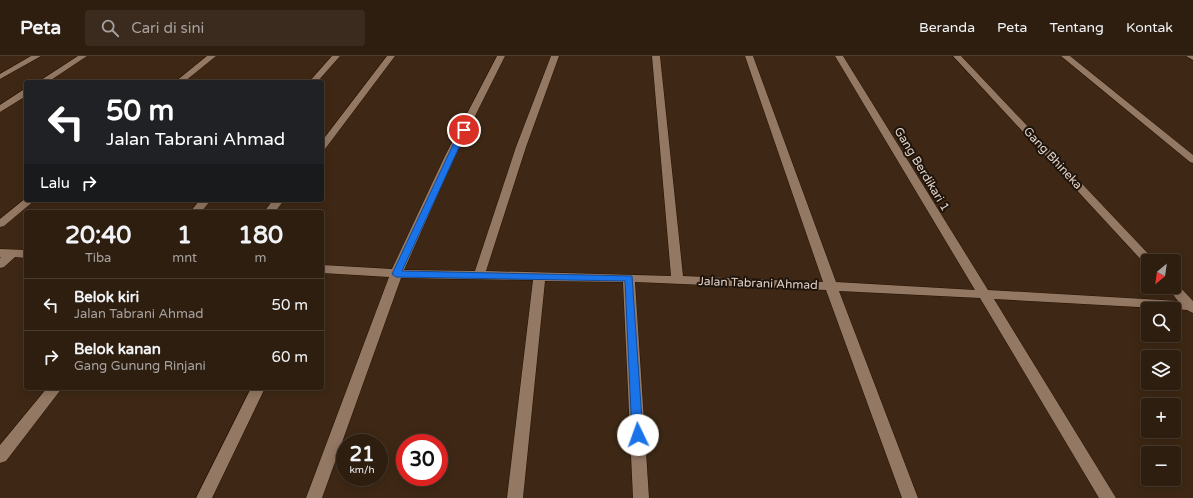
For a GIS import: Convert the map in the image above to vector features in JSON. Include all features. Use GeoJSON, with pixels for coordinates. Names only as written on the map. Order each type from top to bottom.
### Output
{"type":"FeatureCollection","features":[{"type":"Feature","properties":{"kind":"street"},"geometry":{"type":"LineString","coordinates":[[0,77],[37,56]]}},
{"type":"Feature","properties":{"kind":"street"},"geometry":{"type":"LineString","coordinates":[[45,80],[83,56]]}},
{"type":"Feature","properties":{"kind":"street"},"geometry":{"type":"LineString","coordinates":[[182,80],[212,56]]}},
{"type":"Feature","properties":{"kind":"street"},"geometry":{"type":"LineString","coordinates":[[315,80],[336,56]]}},
{"type":"Feature","properties":{"kind":"street"},"geometry":{"type":"LineString","coordinates":[[324,144],[391,56]]}},
{"type":"Feature","properties":{"kind":"street"},"geometry":{"type":"LineString","coordinates":[[314,498],[396,274],[450,156],[501,56]]}},
{"type":"Feature","properties":{"kind":"street"},"geometry":{"type":"LineString","coordinates":[[479,276],[524,140],[555,56]]}},
{"type":"Feature","properties":{"kind":"street"},"geometry":{"type":"LineString","coordinates":[[656,56],[677,280]]}},
{"type":"Feature","properties":{"kind":"street"},"geometry":{"type":"LineString","coordinates":[[749,56],[831,286],[910,498]]}},
{"type":"Feature","properties":{"kind":"street","name":"Gang Berdikari 1"},"geometry":{"type":"LineString","coordinates":[[839,56],[1108,498]]}},
{"type":"Feature","properties":{"kind":"street","name":"Gang Bhineka"},"geometry":{"type":"LineString","coordinates":[[957,56],[1142,254]]}},
{"type":"Feature","properties":{"kind":"street"},"geometry":{"type":"LineString","coordinates":[[1065,56],[1193,160]]}},
{"type":"Feature","properties":{"kind":"street"},"geometry":{"type":"LineString","coordinates":[[0,109],[24,93]]}},
{"type":"Feature","properties":{"kind":"street"},"geometry":{"type":"LineString","coordinates":[[0,224],[28,202]]}},
{"type":"Feature","properties":{"kind":"street"},"geometry":{"type":"LineString","coordinates":[[197,210],[204,202]]}},
{"type":"Feature","properties":{"kind":"street"},"geometry":{"type":"LineString","coordinates":[[0,264],[6,253],[24,254]]}},
{"type":"Feature","properties":{"kind":"street","name":"Jalan Tabrani Ahmad"},"geometry":{"type":"LineString","coordinates":[[324,269],[396,274],[629,278],[831,286],[1192,307]]}},
{"type":"Feature","properties":{"kind":"street"},"geometry":{"type":"LineString","coordinates":[[515,498],[539,276]]}},
{"type":"Feature","properties":{"kind":"street"},"geometry":{"type":"LineString","coordinates":[[629,278],[641,498]]}},
{"type":"Feature","properties":{"kind":"street"},"geometry":{"type":"LineString","coordinates":[[1180,294],[1192,307]]}},
{"type":"Feature","properties":{"kind":"street"},"geometry":{"type":"LineString","coordinates":[[0,456],[53,390]]}},
{"type":"Feature","properties":{"kind":"street"},"geometry":{"type":"LineString","coordinates":[[204,498],[257,390]]}},
{"type":"Feature","properties":{"kind":"route"},"geometry":{"type":"LineString","coordinates":[[464,130],[450,156],[396,274],[629,278],[638,435]]}}]}
